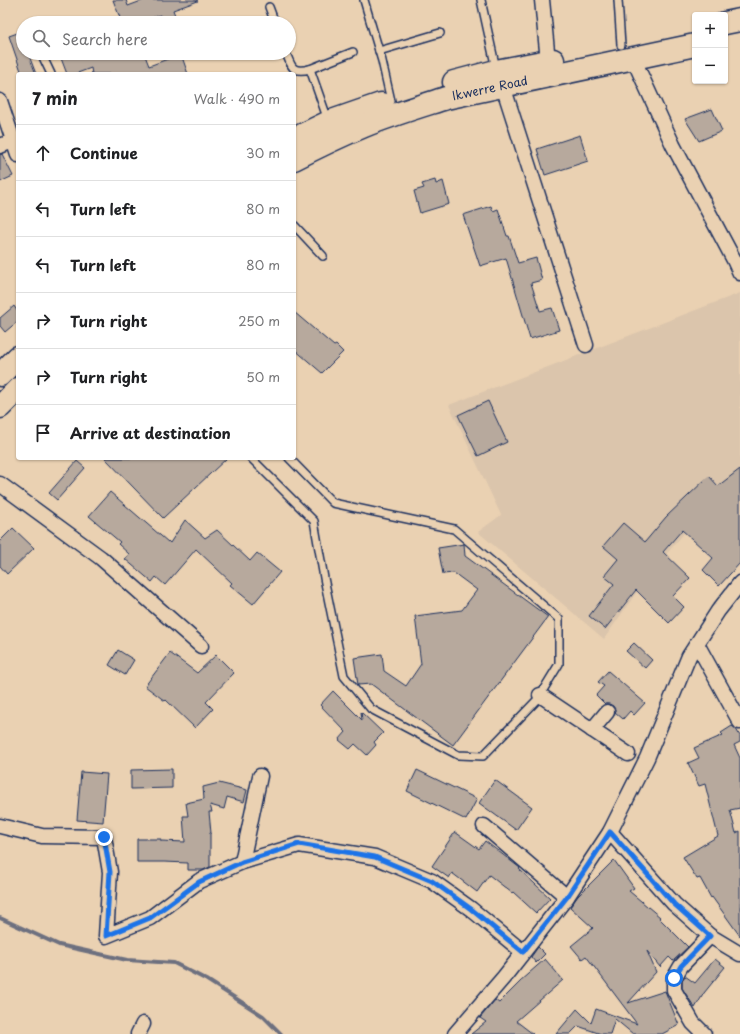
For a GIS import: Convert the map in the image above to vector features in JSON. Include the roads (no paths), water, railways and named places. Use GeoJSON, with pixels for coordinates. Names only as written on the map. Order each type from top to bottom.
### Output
{"type":"FeatureCollection","features":[{"type":"Feature","properties":{"kind":"main road"},"geometry":{"type":"LineString","coordinates":[[728,22],[740,20]]}},
{"type":"Feature","properties":{"kind":"main road"},"geometry":{"type":"LineString","coordinates":[[296,138],[329,122],[416,92],[500,78],[548,61],[627,52],[692,30]]}},
{"type":"Feature","properties":{"kind":"main road"},"geometry":{"type":"LineString","coordinates":[[728,37],[740,35]]}},
{"type":"Feature","properties":{"kind":"main road","name":"Ikwerre Road"},"geometry":{"type":"LineString","coordinates":[[296,158],[326,142],[364,126],[500,78],[627,52],[692,45]]}},
{"type":"Feature","properties":{"kind":"main road"},"geometry":{"type":"LineString","coordinates":[[0,375],[16,358]]}},
{"type":"Feature","properties":{"kind":"main road"},"geometry":{"type":"LineString","coordinates":[[0,407],[16,391]]}},
{"type":"Feature","properties":{"kind":"street"},"geometry":{"type":"LineString","coordinates":[[542,0],[548,61]]}},
{"type":"Feature","properties":{"kind":"street"},"geometry":{"type":"LineString","coordinates":[[627,52],[673,145],[731,253],[740,273]]}},
{"type":"Feature","properties":{"kind":"street"},"geometry":{"type":"LineString","coordinates":[[500,78],[586,345]]}},
{"type":"Feature","properties":{"kind":"street"},"geometry":{"type":"LineString","coordinates":[[0,101],[6,143],[16,153]]}},
{"type":"Feature","properties":{"kind":"street"},"geometry":{"type":"LineString","coordinates":[[0,484],[101,558],[201,646]]}},
{"type":"Feature","properties":{"kind":"street"},"geometry":{"type":"LineString","coordinates":[[455,1034],[504,977],[567,897],[610,832],[647,758],[689,656],[718,611],[740,583]]}},
{"type":"Feature","properties":{"kind":"street"},"geometry":{"type":"LineString","coordinates":[[697,644],[740,722]]}},
{"type":"Feature","properties":{"kind":"street"},"geometry":{"type":"LineString","coordinates":[[540,696],[628,754]]}},
{"type":"Feature","properties":{"kind":"street"},"geometry":{"type":"LineString","coordinates":[[592,730],[607,712]]}},
{"type":"Feature","properties":{"kind":"street"},"geometry":{"type":"LineString","coordinates":[[242,862],[260,776]]}},
{"type":"Feature","properties":{"kind":"street"},"geometry":{"type":"LineString","coordinates":[[0,826],[42,836],[104,837],[110,872],[106,936],[150,918],[199,882],[242,862],[299,844],[375,857],[432,881],[471,909],[523,952]]}},
{"type":"Feature","properties":{"kind":"street"},"geometry":{"type":"LineString","coordinates":[[484,826],[567,897]]}},
{"type":"Feature","properties":{"kind":"street"},"geometry":{"type":"LineString","coordinates":[[610,832],[674,904],[710,936],[740,954]]}},
{"type":"Feature","properties":{"kind":"street"},"geometry":{"type":"LineString","coordinates":[[704,1034],[693,1023],[674,990],[674,978],[681,966],[710,936]]}},
{"type":"Feature","properties":{"kind":"lane"},"geometry":{"type":"LineString","coordinates":[[364,0],[379,51],[391,101]]}},
{"type":"Feature","properties":{"kind":"lane"},"geometry":{"type":"LineString","coordinates":[[481,0],[500,78]]}},
{"type":"Feature","properties":{"kind":"lane"},"geometry":{"type":"LineString","coordinates":[[618,0],[627,52]]}},
{"type":"Feature","properties":{"kind":"lane"},"geometry":{"type":"LineString","coordinates":[[269,7],[272,16]]}},
{"type":"Feature","properties":{"kind":"lane"},"geometry":{"type":"LineString","coordinates":[[379,51],[440,33]]}},
{"type":"Feature","properties":{"kind":"lane"},"geometry":{"type":"LineString","coordinates":[[289,60],[291,66],[301,71],[354,52]]}},
{"type":"Feature","properties":{"kind":"lane"},"geometry":{"type":"LineString","coordinates":[[45,60],[50,72]]}},
{"type":"Feature","properties":{"kind":"lane"},"geometry":{"type":"LineString","coordinates":[[310,69],[329,122]]}},
{"type":"Feature","properties":{"kind":"lane"},"geometry":{"type":"LineString","coordinates":[[296,227],[323,256]]}},
{"type":"Feature","properties":{"kind":"lane"},"geometry":{"type":"LineString","coordinates":[[253,460],[314,521],[344,676],[371,709],[458,755],[483,756],[537,700],[560,664],[559,619],[454,529],[333,503],[291,460]]}},
{"type":"Feature","properties":{"kind":"waterway"},"geometry":{"type":"LineString","coordinates":[[0,918],[59,945],[127,960],[174,963],[207,980],[263,1016],[281,1034]]}}]}
